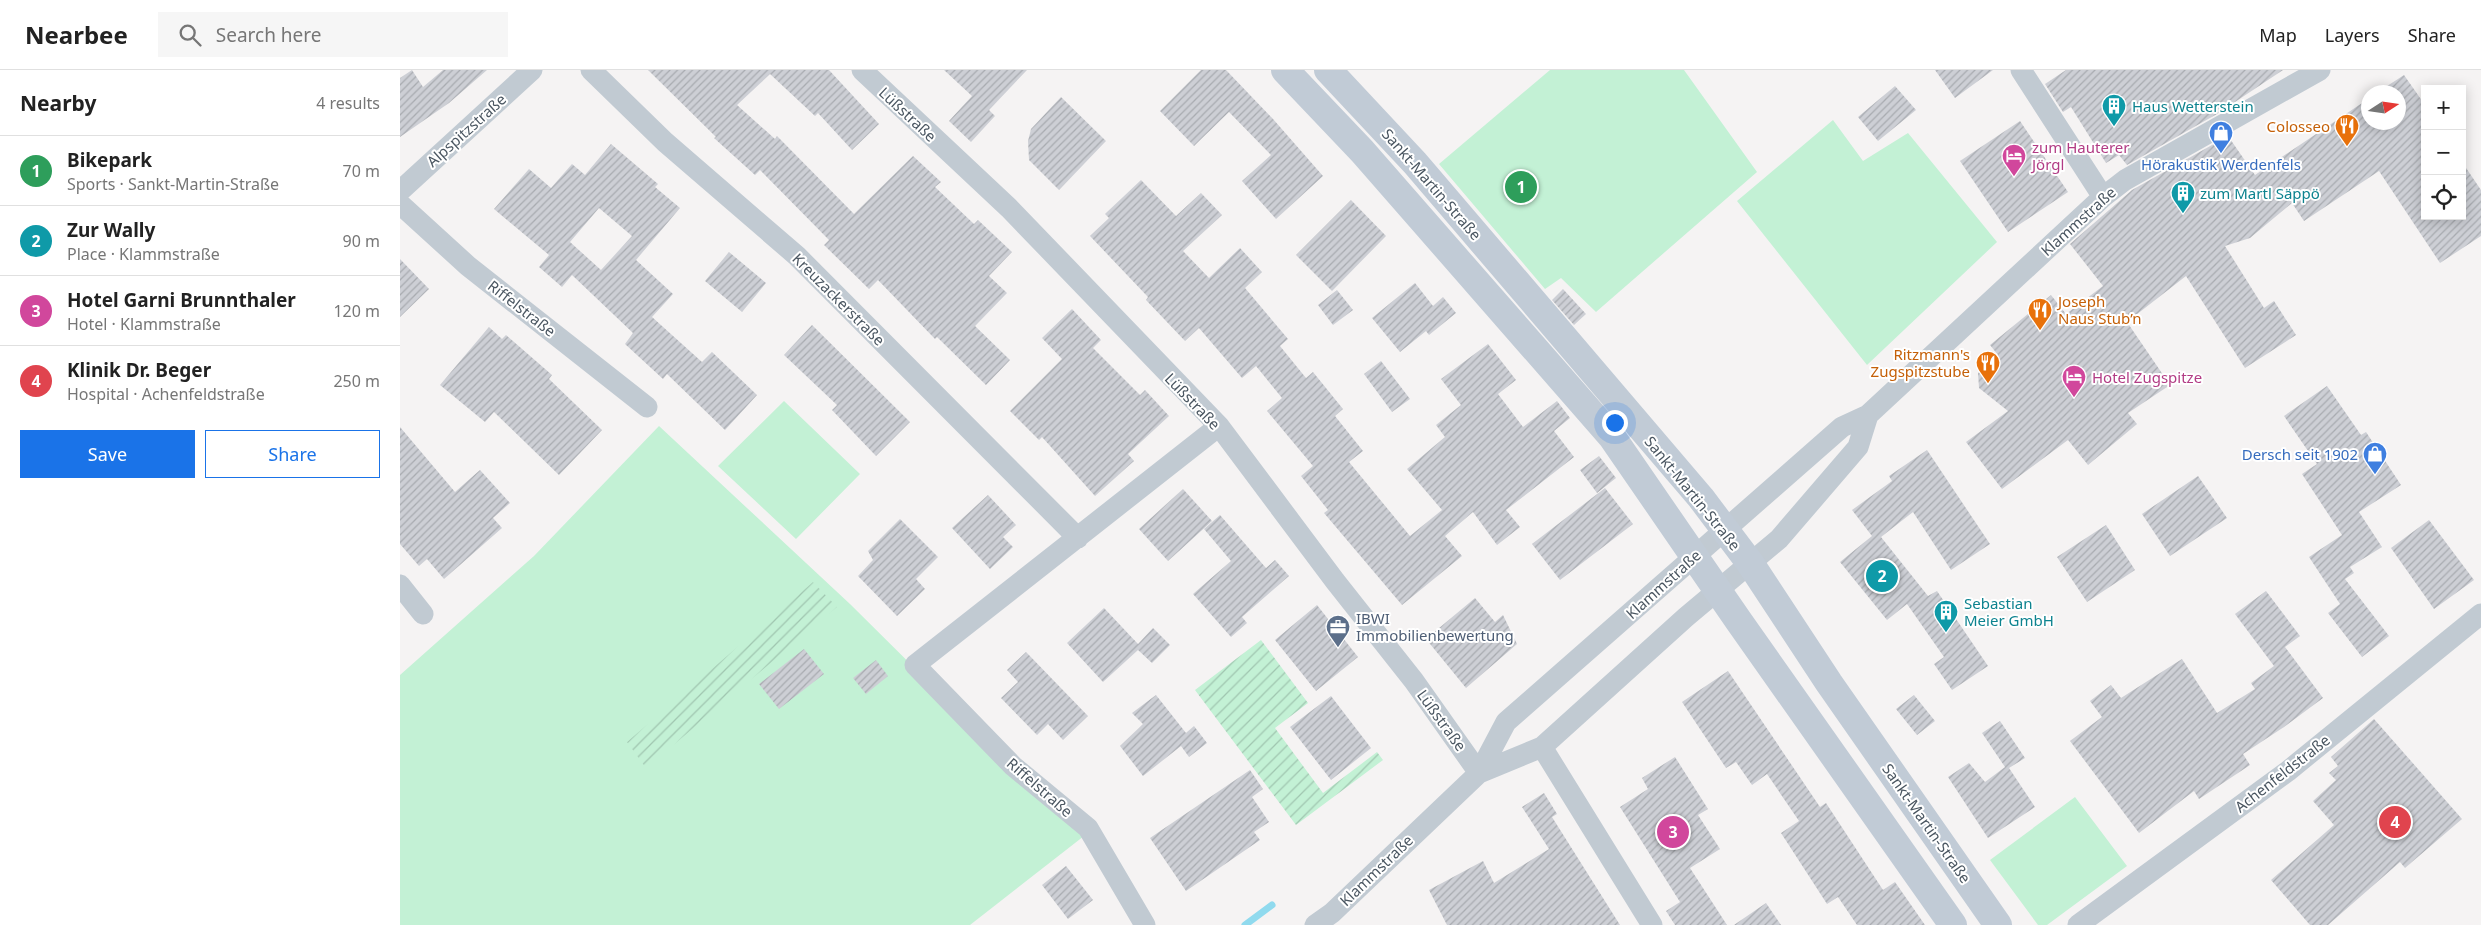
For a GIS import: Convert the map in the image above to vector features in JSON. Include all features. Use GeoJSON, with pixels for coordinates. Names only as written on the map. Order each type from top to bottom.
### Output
{"type":"FeatureCollection","features":[{"type":"Feature","properties":{"kind":"main road","name":"Sankt-Martin-Straße"},"geometry":{"type":"LineString","coordinates":[[1285,70],[1362,151],[1566,381],[1612,437],[1953,925]]}},
{"type":"Feature","properties":{"kind":"main road","name":"Sankt-Martin-Straße"},"geometry":{"type":"LineString","coordinates":[[1328,70],[1415,164],[1725,529],[1750,563],[1839,698],[1998,925]]}},
{"type":"Feature","properties":{"kind":"street","name":"Alpspitzstraße"},"geometry":{"type":"LineString","coordinates":[[400,191],[532,70]]}},
{"type":"Feature","properties":{"kind":"street","name":"Kreuzackerstraße"},"geometry":{"type":"LineString","coordinates":[[591,70],[666,142],[797,256],[1078,538]]}},
{"type":"Feature","properties":{"kind":"street","name":"Lüßstraße"},"geometry":{"type":"LineString","coordinates":[[862,70],[1010,208],[1219,426],[1335,581],[1414,681],[1479,773]]}},
{"type":"Feature","properties":{"kind":"street"},"geometry":{"type":"LineString","coordinates":[[2021,70],[2103,198]]}},
{"type":"Feature","properties":{"kind":"street","name":"Klammstraße"},"geometry":{"type":"LineString","coordinates":[[1315,925],[1336,919],[1479,773],[1506,722],[1842,427],[1868,415],[2103,198],[2125,180],[2320,70]]}},
{"type":"Feature","properties":{"kind":"street","name":"Riffelstraße"},"geometry":{"type":"LineString","coordinates":[[400,204],[468,266],[647,407]]}},
{"type":"Feature","properties":{"kind":"street","name":"Klammstraße"},"geometry":{"type":"LineString","coordinates":[[1479,773],[1542,747],[1718,590],[1779,539],[1858,447],[1868,415]]}},
{"type":"Feature","properties":{"kind":"street"},"geometry":{"type":"LineString","coordinates":[[1078,538],[1219,426]]}},
{"type":"Feature","properties":{"kind":"street","name":"Riffelstraße"},"geometry":{"type":"LineString","coordinates":[[1078,538],[915,665],[1013,766],[1088,828],[1145,925]]}},
{"type":"Feature","properties":{"kind":"street"},"geometry":{"type":"LineString","coordinates":[[400,585],[423,614]]}},
{"type":"Feature","properties":{"kind":"street","name":"Achenfeldstraße"},"geometry":{"type":"LineString","coordinates":[[2078,925],[2288,771],[2481,614]]}},
{"type":"Feature","properties":{"kind":"street"},"geometry":{"type":"LineString","coordinates":[[1542,747],[1644,908],[1652,925]]}},
{"type":"Feature","properties":{"kind":"green space"},"geometry":{"type":"Polygon","coordinates":[[[1550,70],[1684,70],[1757,172],[1596,312],[1561,278],[1545,289],[1439,164],[1550,70]]]}},
{"type":"Feature","properties":{"kind":"green space"},"geometry":{"type":"Polygon","coordinates":[[[1833,120],[1863,161],[1908,133],[1997,242],[1867,365],[1737,201],[1833,120]]]}},
{"type":"Feature","properties":{"kind":"green space"},"geometry":{"type":"Polygon","coordinates":[[[784,401],[860,474],[796,539],[718,466],[784,401]]]}},
{"type":"Feature","properties":{"kind":"green space"},"geometry":{"type":"Polygon","coordinates":[[[659,426],[850,604],[1084,836],[970,925],[400,925],[400,675],[534,556],[659,426]]]}},
{"type":"Feature","properties":{"kind":"green space"},"geometry":{"type":"Polygon","coordinates":[[[813,582],[837,607],[646,768],[627,742],[813,582]]]}},
{"type":"Feature","properties":{"kind":"green space"},"geometry":{"type":"Polygon","coordinates":[[[1261,640],[1308,703],[1275,728],[1323,793],[1377,752],[1383,760],[1296,825],[1195,690],[1261,640]]]}},
{"type":"Feature","properties":{"kind":"green space"},"geometry":{"type":"Polygon","coordinates":[[[2075,797],[2127,866],[2047,925],[2038,925],[1990,860],[2075,797]]]}},
{"type":"Feature","properties":{"kind":"building"},"geometry":{"type":"Polygon","coordinates":[[[412,70],[423,87],[443,70],[487,70],[449,103],[400,137],[400,78],[412,70]]]}},
{"type":"Feature","properties":{"kind":"building"},"geometry":{"type":"Polygon","coordinates":[[[648,70],[829,70],[879,124],[852,150],[818,113],[815,116],[770,74],[737,105],[775,139],[777,136],[854,214],[913,156],[941,182],[935,187],[974,224],[978,220],[1012,252],[989,276],[1007,293],[975,326],[1010,360],[986,385],[937,337],[935,339],[878,280],[869,289],[824,245],[829,240],[760,170],[755,175],[714,138],[716,137],[648,70]]]}},
{"type":"Feature","properties":{"kind":"building"},"geometry":{"type":"Polygon","coordinates":[[[944,70],[1027,70],[989,110],[995,116],[971,142],[949,121],[972,96],[944,70]]]}},
{"type":"Feature","properties":{"kind":"building"},"geometry":{"type":"Polygon","coordinates":[[[1201,70],[1226,70],[1273,119],[1323,176],[1276,219],[1242,181],[1271,155],[1229,112],[1194,146],[1160,111],[1201,70]]]}},
{"type":"Feature","properties":{"kind":"building"},"geometry":{"type":"Polygon","coordinates":[[[1935,70],[1993,70],[1955,98],[1935,70]]]}},
{"type":"Feature","properties":{"kind":"building"},"geometry":{"type":"Polygon","coordinates":[[[2066,70],[2283,70],[2217,114],[2127,165],[2119,155],[2106,163],[2071,107],[2063,112],[2045,84],[2066,70]]]}},
{"type":"Feature","properties":{"kind":"building"},"geometry":{"type":"Polygon","coordinates":[[[2404,75],[2421,99],[2421,220],[2466,220],[2466,168],[2481,190],[2481,236],[2440,263],[2379,171],[2304,221],[2292,203],[2250,238],[2225,246],[2264,308],[2274,301],[2296,335],[2245,368],[2186,276],[2127,322],[2170,385],[2128,413],[2137,424],[2088,465],[2068,440],[2002,489],[1966,442],[2008,411],[1979,388],[1978,373],[1998,355],[1990,345],[2051,295],[2066,314],[2103,286],[2070,244],[2132,190],[2228,136],[2255,175],[2361,104],[2361,130],[2406,130],[2406,85],[2389,85],[2404,75]]]}},
{"type":"Feature","properties":{"kind":"building"},"geometry":{"type":"Polygon","coordinates":[[[1895,86],[1916,110],[1878,141],[1858,117],[1895,86]]]}},
{"type":"Feature","properties":{"kind":"building"},"geometry":{"type":"Polygon","coordinates":[[[1061,97],[1106,141],[1059,190],[1029,160],[1028,141],[1031,129],[1061,97]]]}},
{"type":"Feature","properties":{"kind":"building","name":"zum Hauterer Jörgl"},"geometry":{"type":"Polygon","coordinates":[[[2020,121],[2068,192],[2008,232],[1960,161],[2020,121]]]}},
{"type":"Feature","properties":{"kind":"building"},"geometry":{"type":"Polygon","coordinates":[[[611,144],[658,184],[655,187],[680,208],[636,260],[673,294],[652,317],[702,362],[712,352],[757,395],[725,430],[667,374],[663,379],[625,344],[633,333],[572,275],[562,287],[539,267],[549,255],[494,209],[529,169],[551,188],[572,164],[585,175],[611,144]],[[599,208],[570,242],[601,270],[632,236],[599,208]]]}},
{"type":"Feature","properties":{"kind":"building"},"geometry":{"type":"Polygon","coordinates":[[[1141,180],[1176,216],[1201,193],[1222,215],[1183,251],[1209,278],[1240,248],[1262,272],[1245,288],[1288,339],[1280,346],[1306,378],[1313,372],[1343,409],[1335,416],[1363,451],[1349,462],[1410,536],[1442,510],[1407,469],[1445,437],[1436,425],[1461,405],[1441,379],[1488,344],[1516,380],[1498,394],[1523,427],[1557,401],[1570,418],[1554,431],[1574,457],[1506,510],[1520,527],[1497,545],[1473,512],[1445,536],[1462,556],[1402,605],[1324,513],[1328,510],[1301,476],[1313,466],[1267,411],[1282,398],[1256,366],[1242,378],[1199,328],[1185,341],[1146,300],[1148,297],[1090,236],[1109,218],[1105,214],[1141,180]]]}},
{"type":"Feature","properties":{"kind":"building"},"geometry":{"type":"Polygon","coordinates":[[[1351,200],[1386,236],[1332,291],[1296,255],[1351,200]]]}},
{"type":"Feature","properties":{"kind":"building"},"geometry":{"type":"Polygon","coordinates":[[[729,252],[766,283],[742,312],[705,281],[729,252]]]}},
{"type":"Feature","properties":{"kind":"building"},"geometry":{"type":"Polygon","coordinates":[[[400,259],[429,289],[400,317],[400,259]]]}},
{"type":"Feature","properties":{"kind":"building"},"geometry":{"type":"Polygon","coordinates":[[[1415,283],[1433,306],[1443,297],[1456,313],[1429,335],[1426,331],[1400,352],[1372,318],[1415,283]]]}},
{"type":"Feature","properties":{"kind":"building"},"geometry":{"type":"Polygon","coordinates":[[[1563,289],[1586,314],[1574,325],[1552,300],[1563,289]]]}},
{"type":"Feature","properties":{"kind":"building"},"geometry":{"type":"Polygon","coordinates":[[[1337,290],[1353,310],[1333,325],[1318,305],[1337,290]]]}},
{"type":"Feature","properties":{"kind":"building"},"geometry":{"type":"Polygon","coordinates":[[[1072,309],[1101,340],[1093,348],[1140,395],[1145,390],[1169,416],[1128,454],[1134,461],[1095,496],[1042,437],[1039,440],[1010,411],[1062,359],[1042,338],[1072,309]]]}},
{"type":"Feature","properties":{"kind":"building"},"geometry":{"type":"Polygon","coordinates":[[[812,325],[910,422],[876,456],[832,410],[837,405],[784,355],[812,325]]]}},
{"type":"Feature","properties":{"kind":"building"},"geometry":{"type":"Polygon","coordinates":[[[489,327],[502,339],[506,335],[552,375],[549,379],[602,430],[559,475],[494,412],[485,422],[440,385],[489,327]]]}},
{"type":"Feature","properties":{"kind":"building"},"geometry":{"type":"Polygon","coordinates":[[[1381,361],[1410,399],[1392,412],[1364,374],[1381,361]]]}},
{"type":"Feature","properties":{"kind":"building"},"geometry":{"type":"Polygon","coordinates":[[[2327,386],[2361,435],[2366,432],[2401,485],[2359,512],[2382,547],[2350,567],[2354,573],[2345,579],[2389,636],[2362,657],[2328,613],[2340,604],[2309,557],[2342,535],[2302,474],[2317,464],[2284,416],[2327,386]]]}},
{"type":"Feature","properties":{"kind":"building"},"geometry":{"type":"Polygon","coordinates":[[[400,427],[455,492],[480,470],[510,503],[493,518],[502,528],[444,579],[427,559],[419,566],[400,544],[400,427]]]}},
{"type":"Feature","properties":{"kind":"building"},"geometry":{"type":"Polygon","coordinates":[[[1927,450],[1990,544],[1951,570],[1913,512],[1881,537],[1928,596],[1937,591],[1988,666],[1952,690],[1934,664],[1944,657],[1907,604],[1887,620],[1840,562],[1872,536],[1852,510],[1892,481],[1889,476],[1927,450]]]}},
{"type":"Feature","properties":{"kind":"building"},"geometry":{"type":"Polygon","coordinates":[[[1599,456],[1616,478],[1597,493],[1580,470],[1599,456]]]}},
{"type":"Feature","properties":{"kind":"building"},"geometry":{"type":"Polygon","coordinates":[[[2198,476],[2227,518],[2170,556],[2142,514],[2198,476]]]}},
{"type":"Feature","properties":{"kind":"building"},"geometry":{"type":"Polygon","coordinates":[[[1605,488],[1633,524],[1560,580],[1532,544],[1605,488]]]}},
{"type":"Feature","properties":{"kind":"building"},"geometry":{"type":"Polygon","coordinates":[[[1183,489],[1212,521],[1168,561],[1139,529],[1183,489]]]}},
{"type":"Feature","properties":{"kind":"building"},"geometry":{"type":"Polygon","coordinates":[[[988,495],[1016,525],[1003,537],[1013,547],[990,569],[952,528],[988,495]]]}},
{"type":"Feature","properties":{"kind":"building"},"geometry":{"type":"Polygon","coordinates":[[[1220,515],[1266,568],[1275,560],[1289,576],[1242,617],[1247,623],[1231,637],[1193,594],[1231,561],[1204,529],[1220,515]]]}},
{"type":"Feature","properties":{"kind":"building"},"geometry":{"type":"Polygon","coordinates":[[[900,519],[938,557],[916,579],[925,589],[897,616],[858,576],[873,560],[868,551],[900,519]]]}},
{"type":"Feature","properties":{"kind":"building"},"geometry":{"type":"Polygon","coordinates":[[[2429,520],[2474,580],[2434,609],[2391,548],[2429,520]]]}},
{"type":"Feature","properties":{"kind":"building"},"geometry":{"type":"Polygon","coordinates":[[[2106,525],[2135,570],[2087,602],[2057,557],[2106,525]]]}},
{"type":"Feature","properties":{"kind":"building"},"geometry":{"type":"Polygon","coordinates":[[[2266,591],[2300,636],[2285,647],[2323,698],[2243,754],[2250,765],[2199,799],[2194,791],[2139,833],[2070,741],[2102,717],[2090,701],[2111,685],[2121,698],[2182,659],[2217,713],[2255,689],[2251,683],[2274,666],[2235,614],[2266,591]]]}},
{"type":"Feature","properties":{"kind":"building"},"geometry":{"type":"Polygon","coordinates":[[[1475,598],[1495,622],[1503,615],[1517,644],[1466,688],[1426,639],[1475,598]]]}},
{"type":"Feature","properties":{"kind":"building"},"geometry":{"type":"Polygon","coordinates":[[[1317,605],[1358,657],[1316,691],[1275,640],[1317,605]]]}},
{"type":"Feature","properties":{"kind":"building"},"geometry":{"type":"Polygon","coordinates":[[[1104,608],[1138,644],[1153,628],[1170,645],[1152,663],[1138,650],[1103,682],[1067,643],[1104,608]]]}},
{"type":"Feature","properties":{"kind":"building"},"geometry":{"type":"Polygon","coordinates":[[[804,649],[824,674],[779,709],[759,684],[804,649]]]}},
{"type":"Feature","properties":{"kind":"building"},"geometry":{"type":"Polygon","coordinates":[[[1026,652],[1088,716],[1063,740],[1048,724],[1037,735],[1001,698],[1018,682],[1007,670],[1026,652]]]}},
{"type":"Feature","properties":{"kind":"building"},"geometry":{"type":"Polygon","coordinates":[[[876,660],[888,676],[866,694],[853,678],[876,660]]]}},
{"type":"Feature","properties":{"kind":"building"},"geometry":{"type":"Polygon","coordinates":[[[1728,671],[1820,807],[1826,803],[1883,890],[1895,882],[1925,925],[1857,925],[1838,897],[1827,904],[1781,833],[1799,821],[1767,774],[1752,785],[1736,762],[1726,768],[1682,702],[1728,671]]]}},
{"type":"Feature","properties":{"kind":"building"},"geometry":{"type":"Polygon","coordinates":[[[1156,695],[1186,733],[1194,726],[1207,743],[1189,757],[1181,746],[1143,776],[1120,746],[1143,724],[1132,713],[1156,695]]]}},
{"type":"Feature","properties":{"kind":"building"},"geometry":{"type":"Polygon","coordinates":[[[1914,695],[1935,721],[1917,735],[1896,709],[1914,695]]]}},
{"type":"Feature","properties":{"kind":"building"},"geometry":{"type":"Polygon","coordinates":[[[1331,696],[1371,748],[1331,780],[1290,727],[1331,696]]]}},
{"type":"Feature","properties":{"kind":"building"},"geometry":{"type":"Polygon","coordinates":[[[2374,719],[2462,819],[2405,868],[2400,862],[2328,925],[2310,925],[2271,880],[2334,825],[2313,801],[2336,780],[2329,773],[2338,766],[2331,757],[2374,719]]]}},
{"type":"Feature","properties":{"kind":"building"},"geometry":{"type":"Polygon","coordinates":[[[2000,721],[2025,758],[2009,768],[2035,807],[1988,838],[1948,777],[1969,763],[1985,782],[2005,767],[1982,733],[2000,721]]]}},
{"type":"Feature","properties":{"kind":"building"},"geometry":{"type":"Polygon","coordinates":[[[1675,757],[1708,809],[1698,815],[1720,849],[1690,868],[1727,925],[1675,925],[1666,911],[1680,902],[1620,807],[1648,789],[1642,778],[1675,757]]]}},
{"type":"Feature","properties":{"kind":"building"},"geometry":{"type":"Polygon","coordinates":[[[1250,770],[1263,789],[1252,797],[1269,822],[1254,832],[1260,840],[1186,891],[1150,838],[1250,770]]]}},
{"type":"Feature","properties":{"kind":"building"},"geometry":{"type":"Polygon","coordinates":[[[1544,793],[1557,814],[1552,817],[1620,925],[1447,925],[1429,890],[1483,861],[1494,883],[1549,849],[1522,807],[1544,793]]]}},
{"type":"Feature","properties":{"kind":"building"},"geometry":{"type":"Polygon","coordinates":[[[1066,866],[1093,900],[1068,919],[1042,885],[1066,866]]]}},
{"type":"Feature","properties":{"kind":"building"},"geometry":{"type":"Polygon","coordinates":[[[1766,903],[1781,925],[1734,925],[1766,903]]]}},
{"type":"Feature","properties":{"kind":"waterway"},"geometry":{"type":"LineString","coordinates":[[1245,925],[1272,905]]}},
{"type":"Feature","properties":{"kind":"place","name":"Haus Wetterstein"},"geometry":{"type":"Point","coordinates":[2114,127]}},
{"type":"Feature","properties":{"kind":"place","name":"Colosseo"},"geometry":{"type":"Point","coordinates":[2347,147]}},
{"type":"Feature","properties":{"kind":"place","name":"Hörakustik Werdenfels"},"geometry":{"type":"Point","coordinates":[2221,154]}},
{"type":"Feature","properties":{"kind":"place","name":"zum Hauterer Jörgl"},"geometry":{"type":"Point","coordinates":[2014,177]}},
{"type":"Feature","properties":{"kind":"place","name":"Bikepark"},"geometry":{"type":"Point","coordinates":[1521,187]}},
{"type":"Feature","properties":{"kind":"place","name":"zum Martl Säppö"},"geometry":{"type":"Point","coordinates":[2183,214]}},
{"type":"Feature","properties":{"kind":"place","name":"Joseph Naus Stub’n"},"geometry":{"type":"Point","coordinates":[2040,331]}},
{"type":"Feature","properties":{"kind":"place","name":"Ritzmann's Zugspitzstube"},"geometry":{"type":"Point","coordinates":[1988,384]}},
{"type":"Feature","properties":{"kind":"place","name":"Hotel Zugspitze"},"geometry":{"type":"Point","coordinates":[2074,398]}},
{"type":"Feature","properties":{"kind":"place","name":"Dersch seit 1902"},"geometry":{"type":"Point","coordinates":[2375,475]}},
{"type":"Feature","properties":{"kind":"place","name":"Zur Wally"},"geometry":{"type":"Point","coordinates":[1882,576]}},
{"type":"Feature","properties":{"kind":"place","name":"Sebastian Meier GmbH"},"geometry":{"type":"Point","coordinates":[1946,633]}},
{"type":"Feature","properties":{"kind":"place","name":"IBWI Immobilienbewertung"},"geometry":{"type":"Point","coordinates":[1338,648]}},
{"type":"Feature","properties":{"kind":"place","name":"Klinik Dr. Beger"},"geometry":{"type":"Point","coordinates":[2395,822]}},
{"type":"Feature","properties":{"kind":"place","name":"Hotel Garni Brunnthaler"},"geometry":{"type":"Point","coordinates":[1673,832]}}]}
